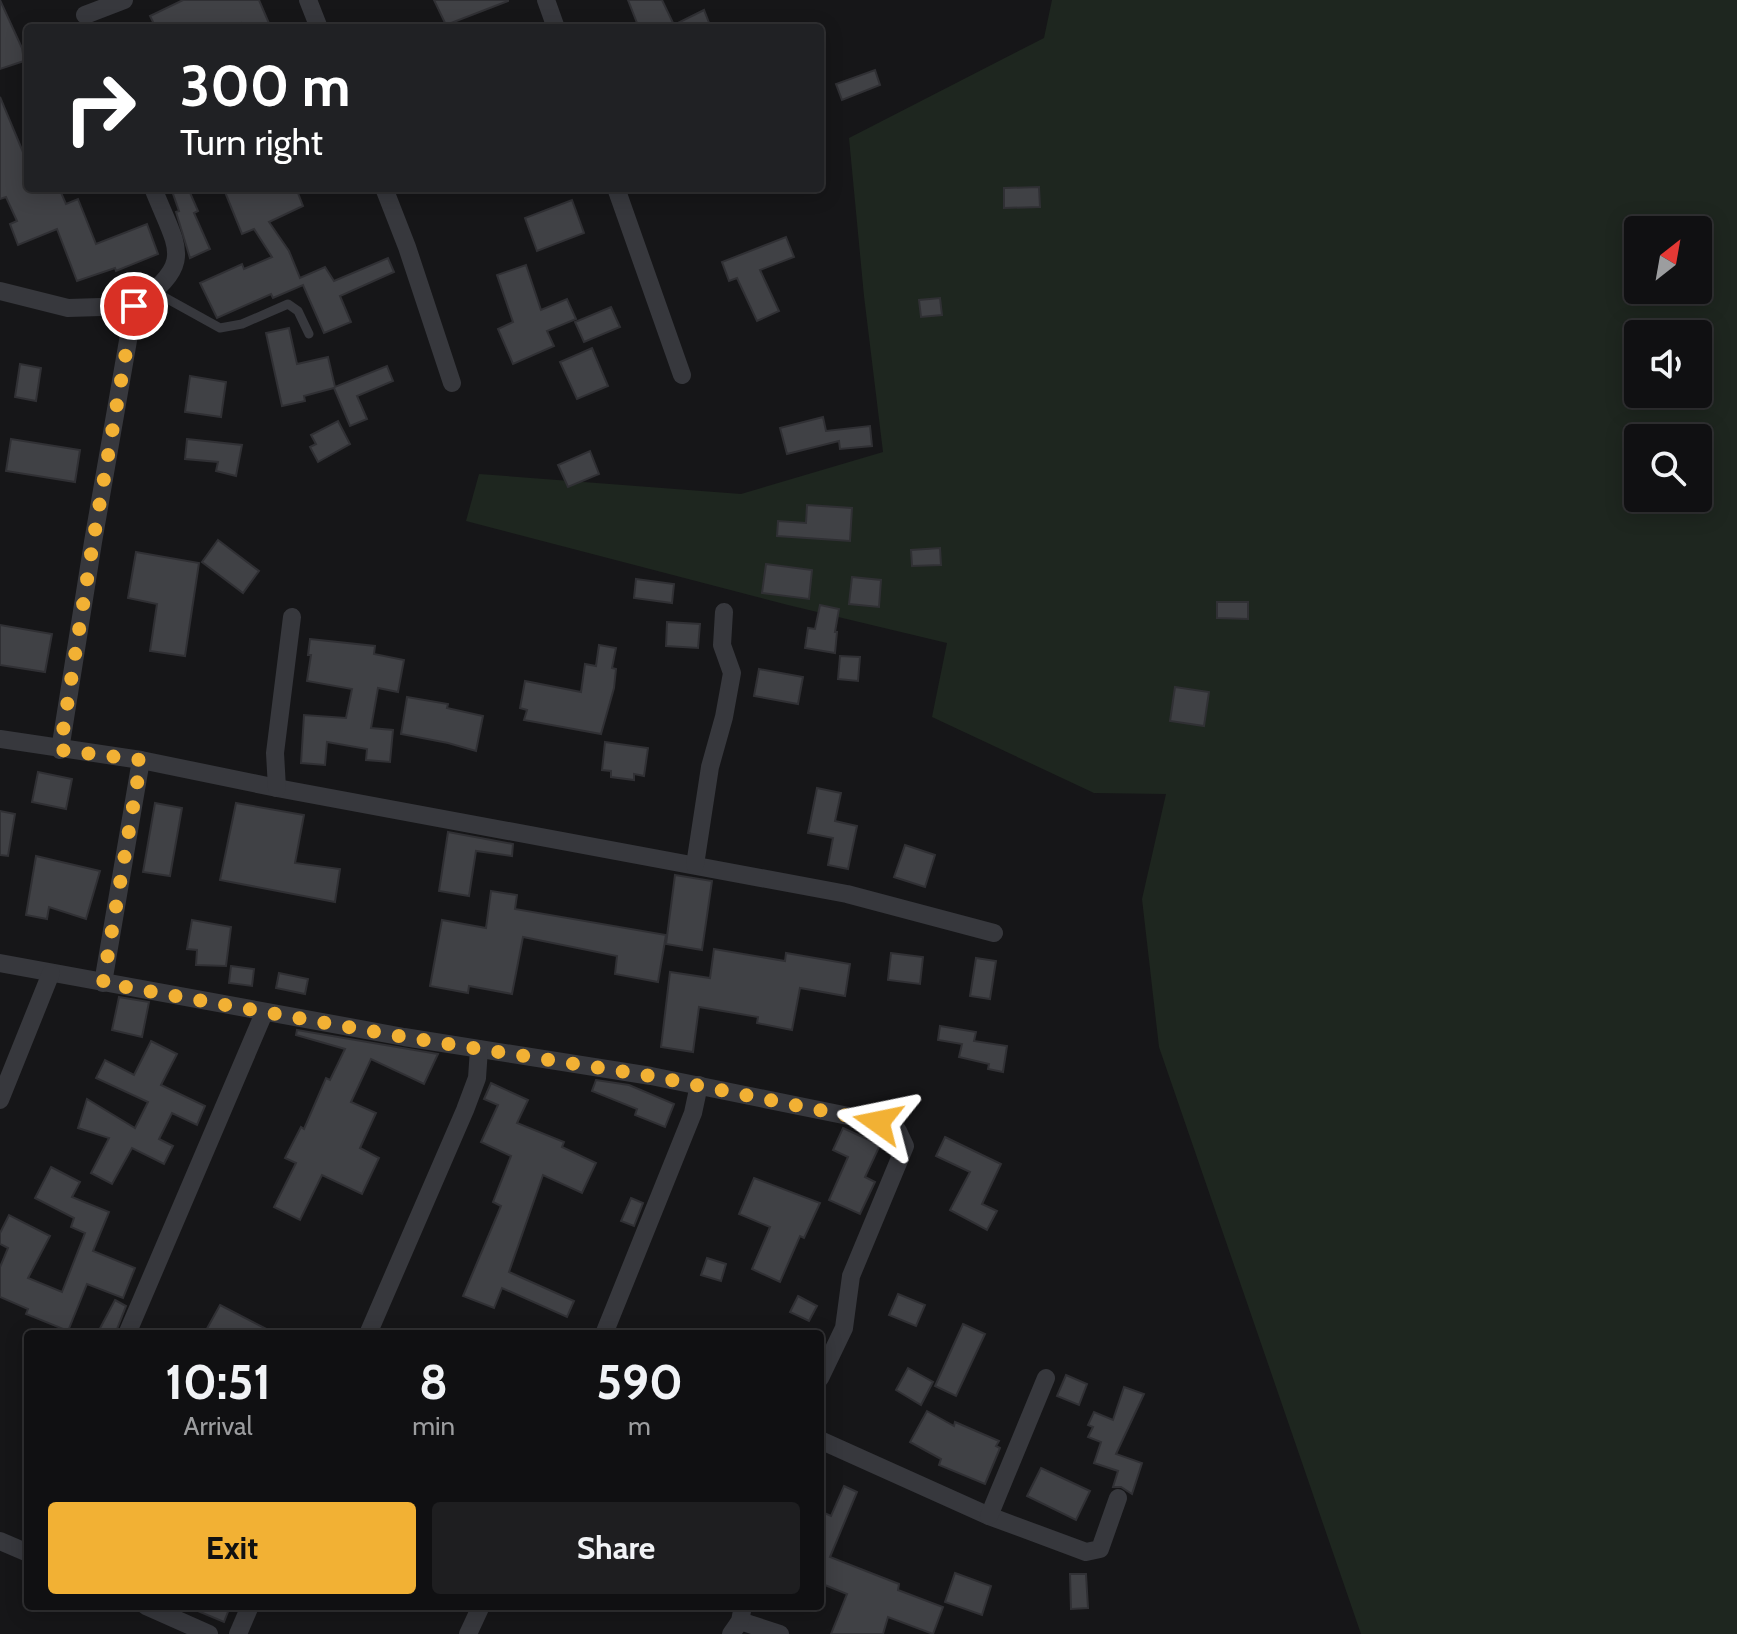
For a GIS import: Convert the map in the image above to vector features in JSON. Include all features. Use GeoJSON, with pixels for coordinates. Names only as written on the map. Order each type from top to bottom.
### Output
{"type":"FeatureCollection","features":[{"type":"Feature","properties":{"kind":"street"},"geometry":{"type":"LineString","coordinates":[[85,14],[124,0]]}},
{"type":"Feature","properties":{"kind":"street"},"geometry":{"type":"LineString","coordinates":[[308,0],[317,24]]}},
{"type":"Feature","properties":{"kind":"street"},"geometry":{"type":"LineString","coordinates":[[546,0],[555,24]]}},
{"type":"Feature","properties":{"kind":"street"},"geometry":{"type":"LineString","coordinates":[[0,291],[68,308],[134,306],[155,292],[173,271],[178,253],[155,192]]}},
{"type":"Feature","properties":{"kind":"street"},"geometry":{"type":"LineString","coordinates":[[386,192],[452,383]]}},
{"type":"Feature","properties":{"kind":"street"},"geometry":{"type":"LineString","coordinates":[[617,192],[682,375]]}},
{"type":"Feature","properties":{"kind":"street"},"geometry":{"type":"LineString","coordinates":[[60,750],[134,306]]}},
{"type":"Feature","properties":{"kind":"street"},"geometry":{"type":"LineString","coordinates":[[695,865],[710,767],[732,673],[722,645],[724,612]]}},
{"type":"Feature","properties":{"kind":"street"},"geometry":{"type":"LineString","coordinates":[[277,788],[275,753],[292,617]]}},
{"type":"Feature","properties":{"kind":"street"},"geometry":{"type":"LineString","coordinates":[[0,739],[141,760],[847,894],[994,933]]}},
{"type":"Feature","properties":{"kind":"street"},"geometry":{"type":"LineString","coordinates":[[103,983],[141,760]]}},
{"type":"Feature","properties":{"kind":"street"},"geometry":{"type":"LineString","coordinates":[[0,963],[264,1013],[699,1085],[878,1122],[898,1131],[905,1146],[851,1276],[844,1328],[824,1370]]}},
{"type":"Feature","properties":{"kind":"street"},"geometry":{"type":"LineString","coordinates":[[0,1100],[51,973]]}},
{"type":"Feature","properties":{"kind":"street"},"geometry":{"type":"LineString","coordinates":[[129,1330],[264,1013]]}},
{"type":"Feature","properties":{"kind":"street"},"geometry":{"type":"LineString","coordinates":[[370,1330],[465,1110],[477,1078],[479,1049]]}},
{"type":"Feature","properties":{"kind":"street"},"geometry":{"type":"LineString","coordinates":[[606,1330],[693,1113],[699,1085]]}},
{"type":"Feature","properties":{"kind":"street"},"geometry":{"type":"LineString","coordinates":[[989,1516],[1046,1378]]}},
{"type":"Feature","properties":{"kind":"street"},"geometry":{"type":"LineString","coordinates":[[824,1442],[989,1516],[1086,1552],[1100,1549],[1118,1498]]}},
{"type":"Feature","properties":{"kind":"street"},"geometry":{"type":"LineString","coordinates":[[0,1541],[24,1551]]}},
{"type":"Feature","properties":{"kind":"street"},"geometry":{"type":"LineString","coordinates":[[155,1610],[209,1634]]}},
{"type":"Feature","properties":{"kind":"street"},"geometry":{"type":"LineString","coordinates":[[238,1634],[248,1610]]}},
{"type":"Feature","properties":{"kind":"street"},"geometry":{"type":"LineString","coordinates":[[468,1634],[479,1610]]}},
{"type":"Feature","properties":{"kind":"street"},"geometry":{"type":"LineString","coordinates":[[738,1620],[780,1634]]}},
{"type":"Feature","properties":{"kind":"lane"},"geometry":{"type":"LineString","coordinates":[[155,292],[220,328],[242,324],[288,304],[298,311],[309,334]]}},
{"type":"Feature","properties":{"kind":"shaded area"},"geometry":{"type":"Polygon","coordinates":[[[1052,0],[1737,0],[1737,1634],[1361,1634],[1159,1047],[1142,899],[1166,794],[1094,793],[932,717],[947,643],[466,521],[479,474],[741,494],[883,452],[849,138],[1044,38],[1052,0]]]}},
{"type":"Feature","properties":{"kind":"building"},"geometry":{"type":"Polygon","coordinates":[[[0,0],[22,48],[24,61],[0,69],[0,0]]]}},
{"type":"Feature","properties":{"kind":"building"},"geometry":{"type":"Polygon","coordinates":[[[183,0],[259,0],[269,24],[154,24],[150,16],[183,0]]]}},
{"type":"Feature","properties":{"kind":"building"},"geometry":{"type":"Polygon","coordinates":[[[434,0],[508,0],[449,24],[446,24],[434,0]]]}},
{"type":"Feature","properties":{"kind":"building"},"geometry":{"type":"Polygon","coordinates":[[[628,0],[662,0],[674,24],[637,24],[628,0]]]}},
{"type":"Feature","properties":{"kind":"building"},"geometry":{"type":"Polygon","coordinates":[[[704,10],[709,24],[676,24],[704,10]]]}},
{"type":"Feature","properties":{"kind":"building"},"geometry":{"type":"Polygon","coordinates":[[[875,70],[880,85],[842,100],[836,84],[875,70]]]}},
{"type":"Feature","properties":{"kind":"building"},"geometry":{"type":"Polygon","coordinates":[[[0,97],[24,154],[24,192],[61,192],[66,204],[78,199],[96,244],[147,224],[158,254],[116,271],[115,268],[77,281],[57,229],[18,245],[10,224],[17,221],[6,197],[0,199],[0,97]]]}},
{"type":"Feature","properties":{"kind":"building"},"geometry":{"type":"Polygon","coordinates":[[[1039,187],[1040,207],[1004,208],[1004,188],[1039,187]]]}},
{"type":"Feature","properties":{"kind":"building"},"geometry":{"type":"Polygon","coordinates":[[[172,192],[190,192],[198,211],[194,213],[210,249],[190,258],[176,212],[179,211],[172,192]]]}},
{"type":"Feature","properties":{"kind":"building"},"geometry":{"type":"Polygon","coordinates":[[[225,192],[298,192],[303,206],[269,222],[289,251],[300,278],[325,267],[334,281],[388,258],[394,272],[340,296],[351,322],[324,333],[303,285],[273,298],[271,294],[217,318],[200,283],[242,264],[244,269],[272,257],[254,229],[242,234],[225,192]]]}},
{"type":"Feature","properties":{"kind":"building"},"geometry":{"type":"Polygon","coordinates":[[[572,200],[584,233],[537,251],[525,218],[572,200]]]}},
{"type":"Feature","properties":{"kind":"building"},"geometry":{"type":"Polygon","coordinates":[[[786,237],[794,257],[760,270],[779,311],[757,321],[737,278],[729,281],[722,262],[786,237]]]}},
{"type":"Feature","properties":{"kind":"building"},"geometry":{"type":"Polygon","coordinates":[[[526,265],[541,310],[567,299],[576,319],[547,331],[554,346],[513,364],[498,329],[513,322],[497,275],[526,265]]]}},
{"type":"Feature","properties":{"kind":"building"},"geometry":{"type":"Polygon","coordinates":[[[940,298],[942,315],[921,317],[919,300],[940,298]]]}},
{"type":"Feature","properties":{"kind":"building"},"geometry":{"type":"Polygon","coordinates":[[[611,307],[620,327],[584,342],[575,322],[611,307]]]}},
{"type":"Feature","properties":{"kind":"building"},"geometry":{"type":"Polygon","coordinates":[[[289,328],[297,364],[328,357],[335,387],[387,366],[393,381],[357,396],[367,419],[350,426],[334,388],[304,396],[305,401],[282,406],[266,333],[289,328]]]}},
{"type":"Feature","properties":{"kind":"building"},"geometry":{"type":"Polygon","coordinates":[[[592,348],[608,386],[577,399],[560,362],[592,348]]]}},
{"type":"Feature","properties":{"kind":"building"},"geometry":{"type":"Polygon","coordinates":[[[20,364],[41,368],[36,401],[15,397],[20,364]]]}},
{"type":"Feature","properties":{"kind":"building"},"geometry":{"type":"Polygon","coordinates":[[[190,376],[226,382],[221,417],[185,412],[190,376]]]}},
{"type":"Feature","properties":{"kind":"building"},"geometry":{"type":"Polygon","coordinates":[[[823,417],[826,431],[870,426],[872,446],[840,449],[839,441],[787,454],[780,428],[823,417]]]}},
{"type":"Feature","properties":{"kind":"building"},"geometry":{"type":"Polygon","coordinates":[[[338,421],[350,444],[318,462],[310,447],[316,444],[311,435],[338,421]]]}},
{"type":"Feature","properties":{"kind":"building"},"geometry":{"type":"Polygon","coordinates":[[[11,439],[80,450],[75,482],[6,471],[11,439]]]}},
{"type":"Feature","properties":{"kind":"building"},"geometry":{"type":"Polygon","coordinates":[[[187,439],[242,445],[236,476],[216,471],[218,462],[185,459],[187,439]]]}},
{"type":"Feature","properties":{"kind":"building"},"geometry":{"type":"Polygon","coordinates":[[[590,451],[599,474],[568,487],[558,465],[590,451]]]}},
{"type":"Feature","properties":{"kind":"building"},"geometry":{"type":"Polygon","coordinates":[[[807,505],[852,508],[850,541],[777,536],[778,521],[806,523],[807,505]]]}},
{"type":"Feature","properties":{"kind":"building"},"geometry":{"type":"Polygon","coordinates":[[[218,540],[259,571],[243,593],[202,562],[218,540]]]}},
{"type":"Feature","properties":{"kind":"building"},"geometry":{"type":"Polygon","coordinates":[[[940,548],[941,565],[912,566],[911,550],[940,548]]]}},
{"type":"Feature","properties":{"kind":"building"},"geometry":{"type":"Polygon","coordinates":[[[136,552],[199,563],[185,656],[150,651],[157,604],[128,598],[136,552]]]}},
{"type":"Feature","properties":{"kind":"building"},"geometry":{"type":"Polygon","coordinates":[[[766,564],[812,570],[809,599],[762,593],[766,564]]]}},
{"type":"Feature","properties":{"kind":"building"},"geometry":{"type":"Polygon","coordinates":[[[852,577],[881,580],[879,607],[849,604],[852,577]]]}},
{"type":"Feature","properties":{"kind":"building"},"geometry":{"type":"Polygon","coordinates":[[[636,579],[674,584],[672,603],[634,598],[636,579]]]}},
{"type":"Feature","properties":{"kind":"building"},"geometry":{"type":"Polygon","coordinates":[[[1217,602],[1248,602],[1248,619],[1217,618],[1217,602]]]}},
{"type":"Feature","properties":{"kind":"building"},"geometry":{"type":"Polygon","coordinates":[[[820,605],[839,609],[835,653],[805,648],[808,628],[815,629],[820,605]]]}},
{"type":"Feature","properties":{"kind":"building"},"geometry":{"type":"Polygon","coordinates":[[[667,622],[700,624],[698,648],[666,646],[667,622]]]}},
{"type":"Feature","properties":{"kind":"building"},"geometry":{"type":"Polygon","coordinates":[[[0,625],[52,634],[45,672],[0,665],[0,625]]]}},
{"type":"Feature","properties":{"kind":"building"},"geometry":{"type":"Polygon","coordinates":[[[310,639],[375,646],[374,654],[404,660],[398,692],[378,688],[371,728],[393,730],[390,762],[366,760],[367,749],[327,742],[325,765],[301,763],[304,715],[346,718],[352,689],[307,681],[310,639]]]}},
{"type":"Feature","properties":{"kind":"building"},"geometry":{"type":"Polygon","coordinates":[[[599,645],[616,648],[612,668],[616,669],[614,688],[601,734],[524,720],[527,710],[520,708],[525,681],[581,692],[585,664],[596,666],[599,645]]]}},
{"type":"Feature","properties":{"kind":"building"},"geometry":{"type":"Polygon","coordinates":[[[840,656],[860,657],[858,681],[838,679],[840,656]]]}},
{"type":"Feature","properties":{"kind":"building"},"geometry":{"type":"Polygon","coordinates":[[[759,669],[803,677],[798,704],[754,696],[759,669]]]}},
{"type":"Feature","properties":{"kind":"building"},"geometry":{"type":"Polygon","coordinates":[[[1175,687],[1209,692],[1204,726],[1170,721],[1175,687]]]}},
{"type":"Feature","properties":{"kind":"building"},"geometry":{"type":"Polygon","coordinates":[[[407,697],[448,704],[447,708],[483,716],[476,751],[401,734],[407,697]]]}},
{"type":"Feature","properties":{"kind":"building"},"geometry":{"type":"Polygon","coordinates":[[[605,742],[648,748],[644,776],[634,774],[634,780],[611,777],[611,771],[602,770],[605,742]]]}},
{"type":"Feature","properties":{"kind":"building"},"geometry":{"type":"Polygon","coordinates":[[[38,772],[72,779],[66,809],[32,802],[38,772]]]}},
{"type":"Feature","properties":{"kind":"building"},"geometry":{"type":"Polygon","coordinates":[[[817,788],[841,793],[835,821],[857,826],[848,869],[828,865],[833,838],[808,833],[817,788]]]}},
{"type":"Feature","properties":{"kind":"building"},"geometry":{"type":"Polygon","coordinates":[[[155,803],[182,808],[170,876],[143,872],[155,803]]]}},
{"type":"Feature","properties":{"kind":"building"},"geometry":{"type":"Polygon","coordinates":[[[236,803],[304,815],[295,863],[340,869],[335,902],[220,880],[236,803]]]}},
{"type":"Feature","properties":{"kind":"building"},"geometry":{"type":"Polygon","coordinates":[[[0,811],[15,814],[8,856],[0,855],[0,811]]]}},
{"type":"Feature","properties":{"kind":"building"},"geometry":{"type":"Polygon","coordinates":[[[448,832],[513,844],[512,856],[476,851],[469,896],[439,891],[448,832]]]}},
{"type":"Feature","properties":{"kind":"building"},"geometry":{"type":"Polygon","coordinates":[[[905,845],[935,855],[925,887],[894,877],[905,845]]]}},
{"type":"Feature","properties":{"kind":"building"},"geometry":{"type":"Polygon","coordinates":[[[36,856],[100,871],[86,919],[49,907],[47,919],[26,915],[36,856]]]}},
{"type":"Feature","properties":{"kind":"building"},"geometry":{"type":"Polygon","coordinates":[[[675,875],[712,881],[702,950],[666,944],[675,875]]]}},
{"type":"Feature","properties":{"kind":"building"},"geometry":{"type":"Polygon","coordinates":[[[491,891],[517,895],[515,909],[666,935],[658,982],[615,974],[617,956],[523,937],[512,994],[469,986],[468,993],[430,986],[442,920],[486,928],[491,891]]]}},
{"type":"Feature","properties":{"kind":"building"},"geometry":{"type":"Polygon","coordinates":[[[192,920],[231,927],[226,966],[196,965],[197,950],[187,949],[192,920]]]}},
{"type":"Feature","properties":{"kind":"building"},"geometry":{"type":"Polygon","coordinates":[[[714,949],[785,961],[786,953],[850,964],[845,996],[800,988],[792,1030],[757,1023],[758,1017],[699,1007],[693,1052],[661,1047],[670,972],[710,978],[714,949]]]}},
{"type":"Feature","properties":{"kind":"building"},"geometry":{"type":"Polygon","coordinates":[[[891,953],[923,957],[920,984],[888,980],[891,953]]]}},
{"type":"Feature","properties":{"kind":"building"},"geometry":{"type":"Polygon","coordinates":[[[976,958],[996,961],[990,999],[970,996],[976,958]]]}},
{"type":"Feature","properties":{"kind":"building"},"geometry":{"type":"Polygon","coordinates":[[[231,966],[254,969],[252,986],[229,983],[231,966]]]}},
{"type":"Feature","properties":{"kind":"building"},"geometry":{"type":"Polygon","coordinates":[[[279,973],[308,979],[305,994],[276,988],[279,973]]]}},
{"type":"Feature","properties":{"kind":"building"},"geometry":{"type":"Polygon","coordinates":[[[119,997],[149,1002],[142,1037],[112,1030],[119,997]]]}},
{"type":"Feature","properties":{"kind":"building"},"geometry":{"type":"Polygon","coordinates":[[[940,1026],[976,1032],[974,1041],[1007,1046],[1003,1072],[988,1069],[989,1064],[959,1057],[962,1044],[938,1040],[940,1026]]]}},
{"type":"Feature","properties":{"kind":"building"},"geometry":{"type":"Polygon","coordinates":[[[297,1030],[438,1054],[424,1084],[371,1059],[351,1102],[376,1113],[360,1148],[379,1158],[362,1194],[322,1175],[300,1220],[274,1207],[296,1163],[285,1158],[301,1127],[304,1129],[326,1078],[330,1080],[345,1049],[296,1035],[297,1030]]]}},
{"type":"Feature","properties":{"kind":"building"},"geometry":{"type":"Polygon","coordinates":[[[151,1041],[177,1054],[161,1085],[205,1106],[197,1125],[172,1113],[159,1139],[173,1146],[164,1164],[132,1148],[112,1184],[91,1173],[109,1138],[78,1128],[87,1099],[135,1128],[148,1102],[96,1078],[105,1060],[134,1075],[151,1041]]]}},
{"type":"Feature","properties":{"kind":"building"},"geometry":{"type":"Polygon","coordinates":[[[596,1080],[629,1085],[674,1104],[665,1127],[635,1115],[637,1109],[592,1091],[596,1080]]]}},
{"type":"Feature","properties":{"kind":"building"},"geometry":{"type":"Polygon","coordinates":[[[491,1083],[528,1100],[517,1123],[564,1142],[562,1147],[596,1163],[582,1193],[543,1175],[509,1272],[574,1301],[567,1317],[502,1288],[494,1308],[463,1296],[501,1206],[493,1202],[511,1156],[481,1142],[498,1105],[484,1099],[491,1083]]]}},
{"type":"Feature","properties":{"kind":"building"},"geometry":{"type":"Polygon","coordinates":[[[843,1128],[880,1145],[865,1177],[875,1182],[860,1214],[829,1200],[848,1157],[833,1150],[843,1128]]]}},
{"type":"Feature","properties":{"kind":"building"},"geometry":{"type":"Polygon","coordinates":[[[945,1137],[1001,1164],[982,1204],[997,1211],[987,1230],[950,1210],[970,1172],[936,1156],[945,1137]]]}},
{"type":"Feature","properties":{"kind":"building"},"geometry":{"type":"Polygon","coordinates":[[[51,1167],[80,1182],[72,1197],[109,1212],[93,1251],[135,1268],[123,1298],[87,1284],[68,1330],[26,1314],[28,1309],[0,1297],[0,1267],[8,1248],[0,1244],[0,1233],[9,1215],[50,1236],[28,1278],[62,1292],[85,1233],[71,1227],[74,1218],[35,1198],[51,1167]]]}},
{"type":"Feature","properties":{"kind":"building"},"geometry":{"type":"Polygon","coordinates":[[[754,1178],[820,1203],[804,1238],[800,1236],[780,1282],[752,1269],[770,1227],[739,1214],[754,1178]]]}},
{"type":"Feature","properties":{"kind":"building"},"geometry":{"type":"Polygon","coordinates":[[[631,1198],[643,1203],[634,1226],[621,1221],[631,1198]]]}},
{"type":"Feature","properties":{"kind":"building"},"geometry":{"type":"Polygon","coordinates":[[[707,1258],[726,1264],[721,1281],[701,1275],[707,1258]]]}},
{"type":"Feature","properties":{"kind":"building"},"geometry":{"type":"Polygon","coordinates":[[[898,1294],[925,1305],[916,1326],[889,1315],[898,1294]]]}},
{"type":"Feature","properties":{"kind":"building"},"geometry":{"type":"Polygon","coordinates":[[[798,1296],[817,1306],[809,1321],[790,1312],[798,1296]]]}},
{"type":"Feature","properties":{"kind":"building"},"geometry":{"type":"Polygon","coordinates":[[[115,1300],[126,1306],[117,1330],[99,1330],[115,1300]]]}},
{"type":"Feature","properties":{"kind":"building"},"geometry":{"type":"Polygon","coordinates":[[[220,1305],[268,1330],[206,1330],[220,1305]]]}},
{"type":"Feature","properties":{"kind":"building"},"geometry":{"type":"Polygon","coordinates":[[[963,1324],[985,1334],[956,1396],[935,1386],[963,1324]]]}},
{"type":"Feature","properties":{"kind":"building"},"geometry":{"type":"Polygon","coordinates":[[[908,1368],[933,1382],[921,1405],[896,1390],[908,1368]]]}},
{"type":"Feature","properties":{"kind":"building"},"geometry":{"type":"Polygon","coordinates":[[[1066,1375],[1087,1384],[1079,1405],[1057,1396],[1066,1375]]]}},
{"type":"Feature","properties":{"kind":"building"},"geometry":{"type":"Polygon","coordinates":[[[1124,1387],[1144,1394],[1116,1454],[1142,1463],[1132,1494],[1121,1487],[1113,1487],[1118,1471],[1094,1463],[1101,1442],[1088,1437],[1093,1427],[1088,1425],[1094,1412],[1113,1420],[1124,1387]]]}},
{"type":"Feature","properties":{"kind":"building"},"geometry":{"type":"Polygon","coordinates":[[[927,1411],[954,1426],[955,1422],[999,1441],[996,1446],[1000,1448],[985,1484],[939,1465],[941,1459],[910,1442],[927,1411]]]}},
{"type":"Feature","properties":{"kind":"building"},"geometry":{"type":"Polygon","coordinates":[[[1041,1468],[1090,1491],[1076,1520],[1027,1496],[1041,1468]]]}},
{"type":"Feature","properties":{"kind":"building"},"geometry":{"type":"Polygon","coordinates":[[[844,1486],[857,1492],[830,1557],[899,1584],[898,1590],[943,1607],[933,1634],[888,1617],[883,1634],[831,1634],[847,1594],[824,1585],[824,1513],[831,1516],[844,1486]]]}},
{"type":"Feature","properties":{"kind":"building"},"geometry":{"type":"Polygon","coordinates":[[[955,1573],[991,1586],[982,1615],[945,1602],[955,1573]]]}},
{"type":"Feature","properties":{"kind":"building"},"geometry":{"type":"Polygon","coordinates":[[[1070,1574],[1086,1574],[1088,1608],[1071,1609],[1070,1574]]]}},
{"type":"Feature","properties":{"kind":"building"},"geometry":{"type":"Polygon","coordinates":[[[196,1610],[229,1610],[224,1622],[196,1610]]]}},
{"type":"Feature","properties":{"kind":"route"},"geometry":{"type":"LineString","coordinates":[[134,306],[60,750],[141,760],[103,983],[404,1037],[651,1076],[878,1122]]}}]}
